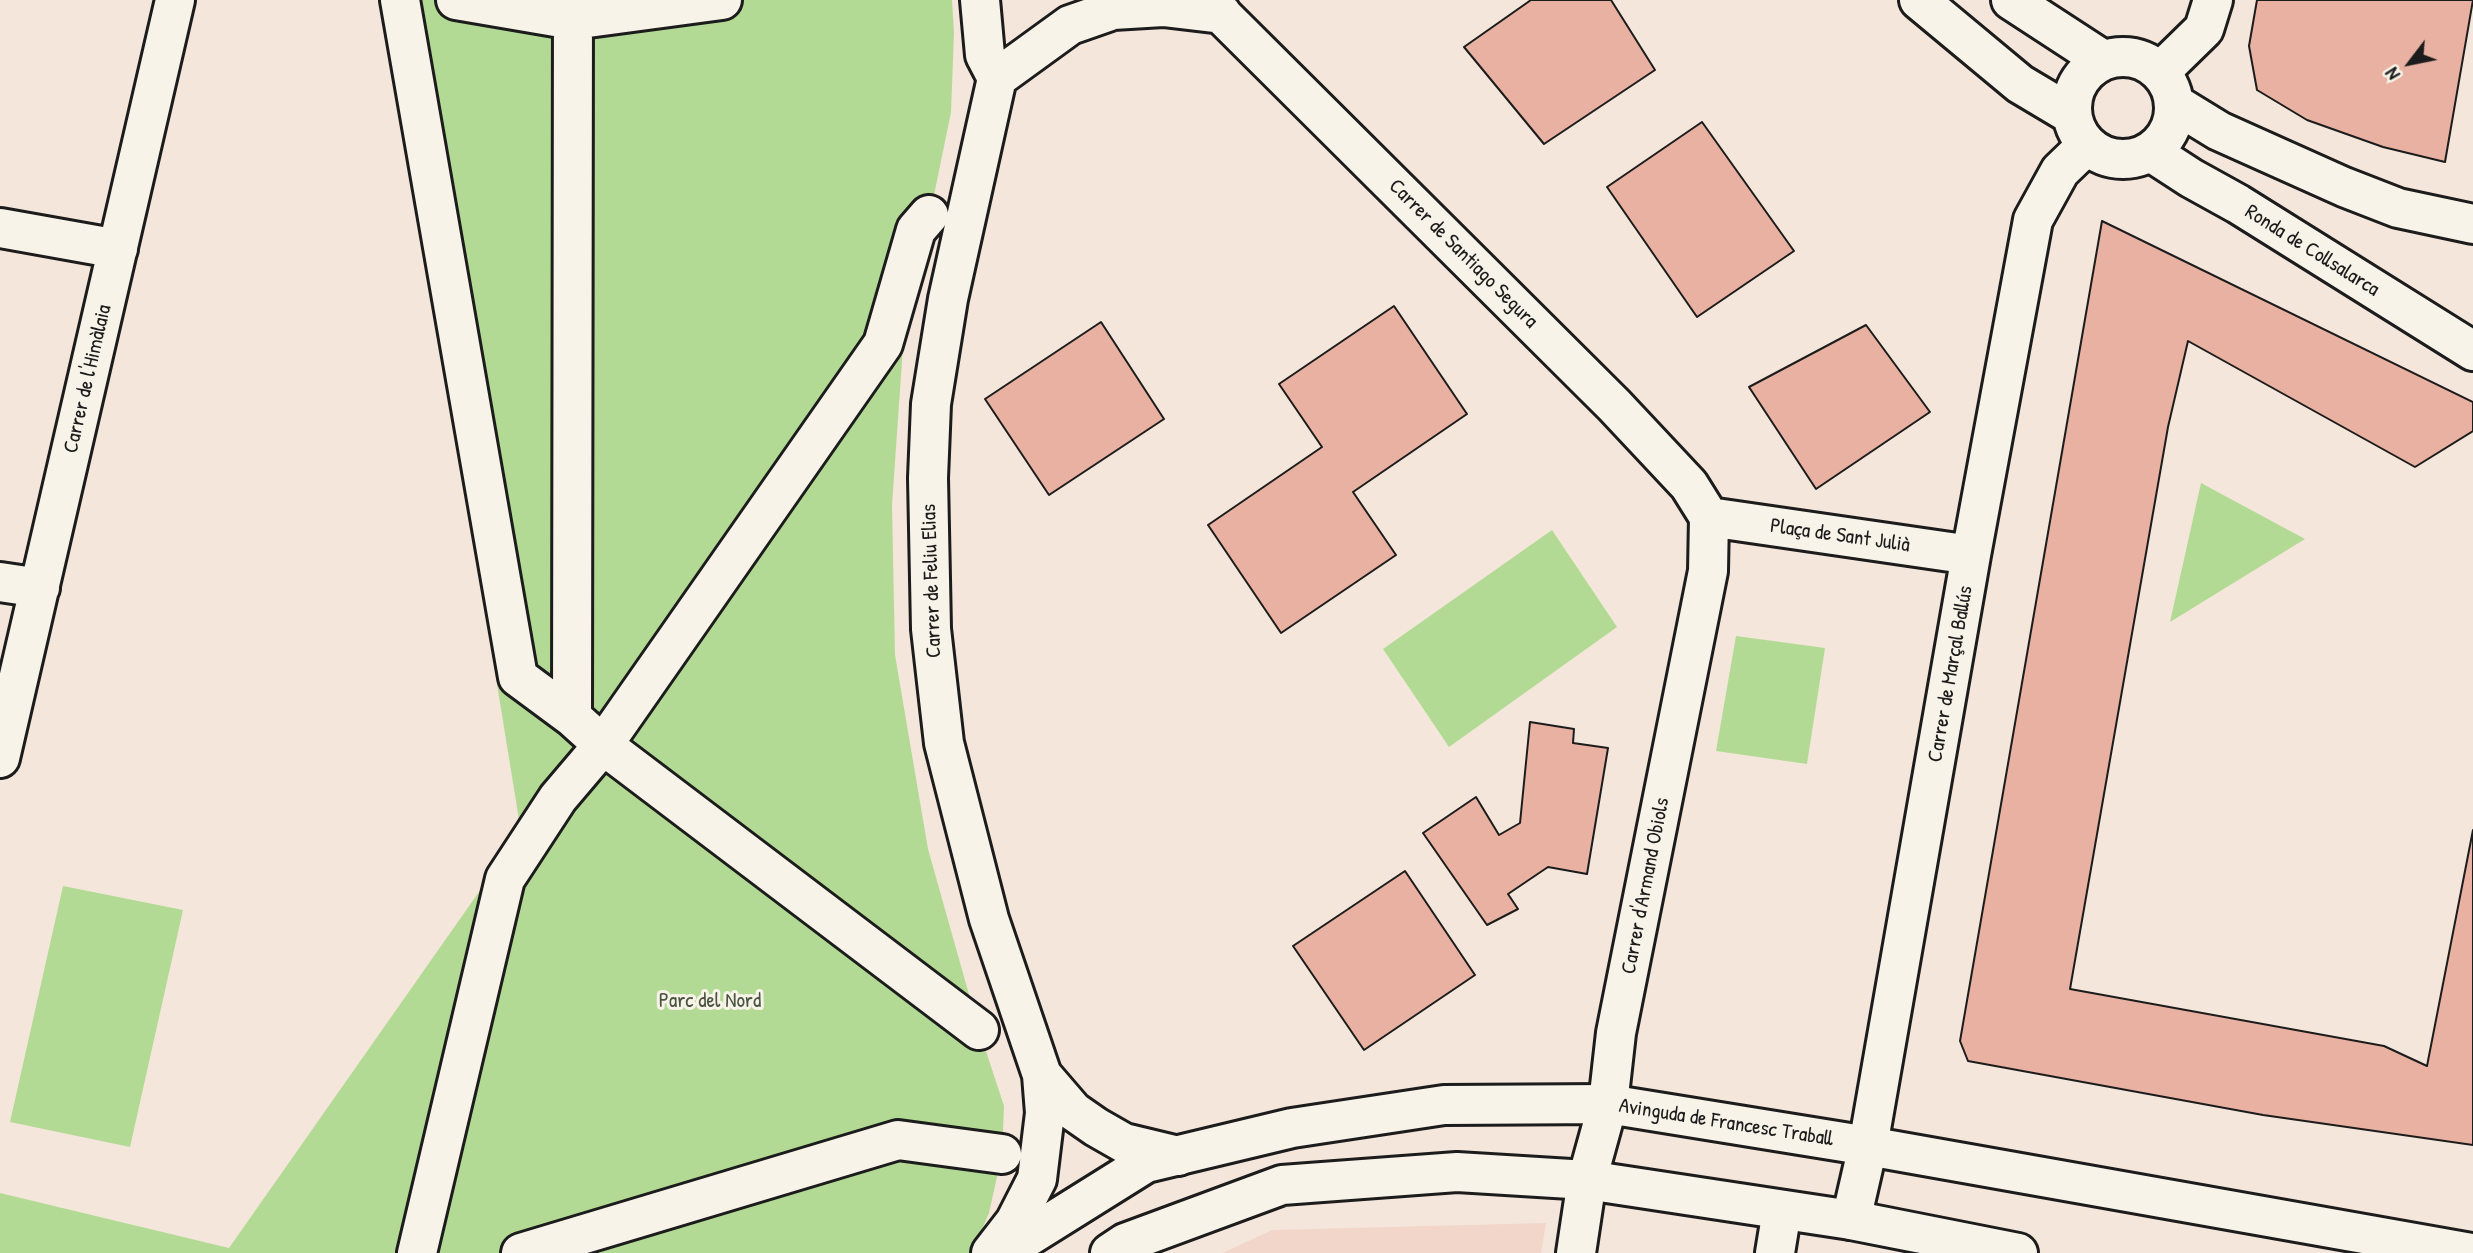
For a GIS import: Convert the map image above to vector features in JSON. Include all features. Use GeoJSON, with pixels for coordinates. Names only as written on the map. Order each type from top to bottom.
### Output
{"type":"FeatureCollection","features":[{"type":"Feature","properties":{"kind":"street","name":"Carrer de l'Himàlaia"},"geometry":{"type":"LineString","coordinates":[[0,758],[175,0]]}},
{"type":"Feature","properties":{"kind":"street"},"geometry":{"type":"LineString","coordinates":[[400,0],[518,677],[572,717],[603,745],[979,1030]]}},
{"type":"Feature","properties":{"kind":"street"},"geometry":{"type":"LineString","coordinates":[[456,0],[573,10],[722,0]]}},
{"type":"Feature","properties":{"kind":"street"},"geometry":{"type":"LineString","coordinates":[[980,0],[985,55],[997,78],[1070,26],[1113,10],[1215,7]]}},
{"type":"Feature","properties":{"kind":"street"},"geometry":{"type":"LineString","coordinates":[[1919,0],[2079,130],[2101,155],[2118,159],[2136,158],[2151,152],[2169,131],[2168,88],[2204,29],[2213,0]]}},
{"type":"Feature","properties":{"kind":"street"},"geometry":{"type":"LineString","coordinates":[[2011,0],[2103,60]]}},
{"type":"Feature","properties":{"kind":"street","name":"Carrer de Santiago Segura"},"geometry":{"type":"LineString","coordinates":[[1215,7],[1614,404],[1689,485],[1709,517]]}},
{"type":"Feature","properties":{"kind":"street"},"geometry":{"type":"LineString","coordinates":[[572,717],[573,10]]}},
{"type":"Feature","properties":{"kind":"street"},"geometry":{"type":"LineString","coordinates":[[2079,130],[2078,82],[2089,69],[2103,60],[2118,56],[2133,57],[2148,63],[2168,88],[2219,131],[2398,208],[2472,220]]}},
{"type":"Feature","properties":{"kind":"street","name":"Carrer de Feliu Elias"},"geometry":{"type":"LineString","coordinates":[[991,1253],[1015,1222],[1037,1179],[1045,1113],[1042,1075],[989,919],[948,757],[931,629],[929,478],[931,404],[948,299],[985,142],[997,78]]}},
{"type":"Feature","properties":{"kind":"street","name":"Carrer de Marçal Ballús"},"geometry":{"type":"LineString","coordinates":[[1851,1220],[1867,1146],[1971,555],[2021,299],[2033,220],[2079,130]]}},
{"type":"Feature","properties":{"kind":"street","name":"Ronda de Collsalarca"},"geometry":{"type":"LineString","coordinates":[[2151,152],[2473,351]]}},
{"type":"Feature","properties":{"kind":"street"},"geometry":{"type":"LineString","coordinates":[[417,1253],[505,879],[558,798],[603,745],[883,344],[916,230],[929,215]]}},
{"type":"Feature","properties":{"kind":"street"},"geometry":{"type":"LineString","coordinates":[[0,228],[118,250]]}},
{"type":"Feature","properties":{"kind":"street","name":"Plaça de Sant Julià"},"geometry":{"type":"LineString","coordinates":[[1709,517],[1971,555]]}},
{"type":"Feature","properties":{"kind":"street","name":"Carrer d'Armand Obiols"},"geometry":{"type":"LineString","coordinates":[[1576,1253],[1587,1180],[1608,1104],[1616,1033],[1708,571],[1709,517]]}},
{"type":"Feature","properties":{"kind":"street"},"geometry":{"type":"LineString","coordinates":[[0,582],[40,588]]}},
{"type":"Feature","properties":{"kind":"street","name":"Carrer de Feliu Elias"},"geometry":{"type":"LineString","coordinates":[[1042,1075],[1073,1111],[1096,1128],[1124,1143],[1178,1156]]}},
{"type":"Feature","properties":{"kind":"street","name":"Avinguda de Francesc Traball"},"geometry":{"type":"LineString","coordinates":[[1002,1253],[1146,1163],[1292,1128],[1444,1105],[1608,1104],[1867,1146],[2471,1253]]}},
{"type":"Feature","properties":{"kind":"street"},"geometry":{"type":"LineString","coordinates":[[521,1253],[898,1140],[1002,1154]]}},
{"type":"Feature","properties":{"kind":"street"},"geometry":{"type":"LineString","coordinates":[[1110,1253],[1125,1243],[1282,1185],[1457,1172],[1587,1180],[1851,1220],[2018,1253]]}},
{"type":"Feature","properties":{"kind":"street"},"geometry":{"type":"LineString","coordinates":[[1775,1253],[1782,1210]]}},
{"type":"Feature","properties":{"kind":"shaded area"},"geometry":{"type":"Polygon","coordinates":[[[1546,1223],[1541,1253],[1223,1253],[1272,1230],[1546,1223]]]}},
{"type":"Feature","properties":{"kind":"green space","name":"Parc del Nord"},"geometry":{"type":"Polygon","coordinates":[[[386,0],[952,0],[954,33],[951,112],[903,347],[892,505],[895,655],[928,849],[979,1030],[1004,1106],[1002,1154],[989,1213],[972,1253],[0,1253],[0,1193],[229,1248],[521,832],[386,0]]]}},
{"type":"Feature","properties":{"kind":"green space"},"geometry":{"type":"Polygon","coordinates":[[[2201,483],[2305,539],[2170,622],[2201,483]]]}},
{"type":"Feature","properties":{"kind":"green space"},"geometry":{"type":"Polygon","coordinates":[[[1552,530],[1617,627],[1449,747],[1383,649],[1552,530]]]}},
{"type":"Feature","properties":{"kind":"green space"},"geometry":{"type":"Polygon","coordinates":[[[1736,636],[1825,648],[1807,764],[1716,751],[1736,636]]]}},
{"type":"Feature","properties":{"kind":"green space"},"geometry":{"type":"Polygon","coordinates":[[[63,886],[183,910],[130,1147],[10,1122],[63,886]]]}},
{"type":"Feature","properties":{"kind":"building"},"geometry":{"type":"Polygon","coordinates":[[[1531,0],[1611,0],[1655,70],[1544,144],[1464,47],[1531,0]]]}},
{"type":"Feature","properties":{"kind":"building"},"geometry":{"type":"Polygon","coordinates":[[[2257,0],[2473,0],[2445,162],[2383,147],[2307,120],[2257,90],[2249,46],[2257,0]]]}},
{"type":"Feature","properties":{"kind":"building"},"geometry":{"type":"Polygon","coordinates":[[[1702,122],[1794,251],[1697,317],[1607,187],[1702,122]]]}},
{"type":"Feature","properties":{"kind":"building"},"geometry":{"type":"Polygon","coordinates":[[[2102,221],[2473,402],[2473,431],[2415,467],[2188,341],[2168,427],[2070,989],[2384,1046],[2427,1066],[2473,830],[2473,1145],[2263,1115],[1968,1061],[1960,1041],[2102,221]]]}},
{"type":"Feature","properties":{"kind":"building"},"geometry":{"type":"Polygon","coordinates":[[[1394,306],[1467,414],[1353,492],[1396,555],[1281,633],[1208,525],[1322,447],[1279,384],[1394,306]]]}},
{"type":"Feature","properties":{"kind":"building"},"geometry":{"type":"Polygon","coordinates":[[[1101,322],[1164,419],[1049,495],[985,399],[1101,322]]]}},
{"type":"Feature","properties":{"kind":"building"},"geometry":{"type":"Polygon","coordinates":[[[1866,325],[1930,412],[1816,489],[1749,387],[1866,325]]]}},
{"type":"Feature","properties":{"kind":"building"},"geometry":{"type":"Polygon","coordinates":[[[1530,722],[1574,729],[1573,743],[1608,748],[1587,874],[1548,867],[1508,894],[1518,909],[1487,925],[1423,833],[1476,797],[1499,835],[1520,823],[1530,722]]]}},
{"type":"Feature","properties":{"kind":"building"},"geometry":{"type":"Polygon","coordinates":[[[1405,871],[1475,975],[1364,1050],[1293,946],[1405,871]]]}}]}
